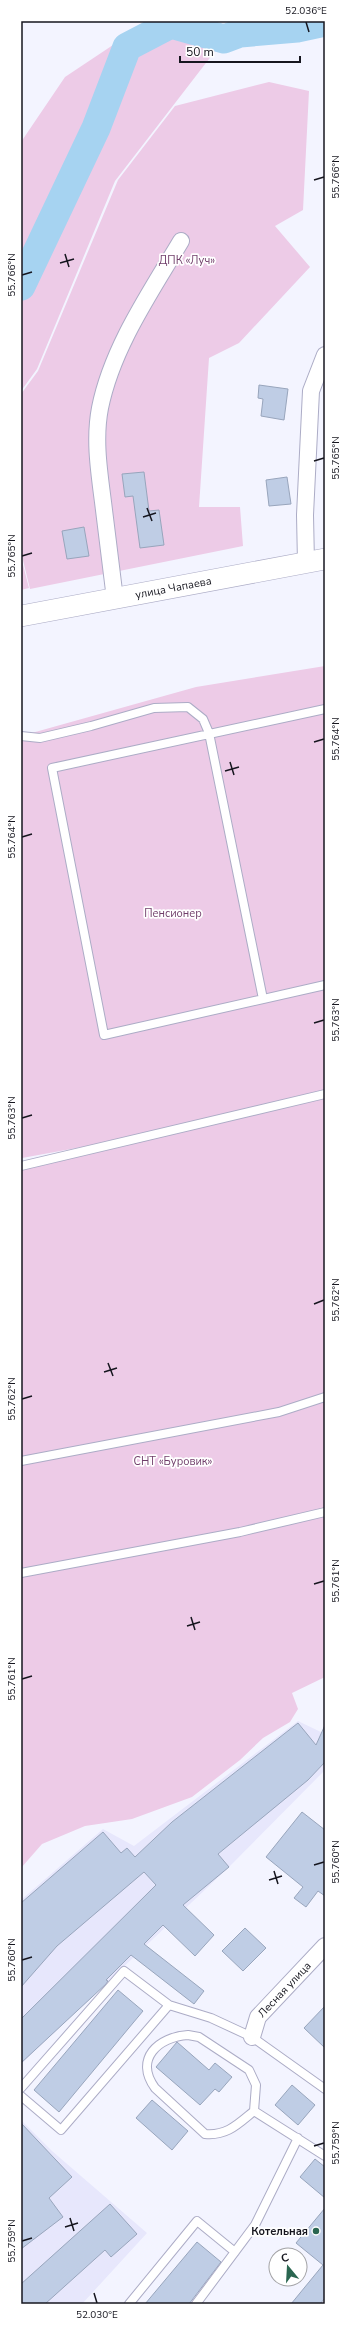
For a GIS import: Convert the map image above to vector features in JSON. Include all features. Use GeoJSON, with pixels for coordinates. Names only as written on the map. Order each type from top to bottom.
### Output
{"type":"FeatureCollection","features":[{"type":"Feature","properties":{"kind":"street"},"geometry":{"type":"LineString","coordinates":[[115,599],[98,462],[97,436],[100,408],[110,372],[137,316],[181,241]]}},
{"type":"Feature","properties":{"kind":"street"},"geometry":{"type":"LineString","coordinates":[[316,561],[305,515],[311,391],[325,355]]}},
{"type":"Feature","properties":{"kind":"street","name":"улица Чапаева"},"geometry":{"type":"LineString","coordinates":[[21,616],[316,561]]}},
{"type":"Feature","properties":{"kind":"street","name":"Лесная улица"},"geometry":{"type":"LineString","coordinates":[[252,2036],[258,2017],[325,1946]]}},
{"type":"Feature","properties":{"kind":"lane"},"geometry":{"type":"LineString","coordinates":[[21,736],[40,738],[91,726],[154,708],[188,707],[203,719],[209,732],[263,999]]}},
{"type":"Feature","properties":{"kind":"lane"},"geometry":{"type":"LineString","coordinates":[[325,709],[209,732],[52,768],[104,1035],[325,985]]}},
{"type":"Feature","properties":{"kind":"lane"},"geometry":{"type":"LineString","coordinates":[[21,1166],[325,1094]]}},
{"type":"Feature","properties":{"kind":"lane"},"geometry":{"type":"LineString","coordinates":[[21,1461],[279,1412],[325,1397]]}},
{"type":"Feature","properties":{"kind":"lane"},"geometry":{"type":"LineString","coordinates":[[21,1573],[240,1532],[325,1512]]}},
{"type":"Feature","properties":{"kind":"lane"},"geometry":{"type":"LineString","coordinates":[[21,2088],[124,1971],[169,2006],[211,2018],[252,2036],[325,2089]]}},
{"type":"Feature","properties":{"kind":"lane"},"geometry":{"type":"LineString","coordinates":[[21,2096],[61,2130],[169,2006]]}},
{"type":"Feature","properties":{"kind":"lane"},"geometry":{"type":"LineString","coordinates":[[177,2036],[199,2037],[249,2070],[256,2085],[254,2111],[230,2131],[221,2134],[205,2134],[155,2088],[150,2080],[146,2070],[154,2049],[163,2040],[177,2036]]}},
{"type":"Feature","properties":{"kind":"lane"},"geometry":{"type":"LineString","coordinates":[[254,2111],[325,2156]]}},
{"type":"Feature","properties":{"kind":"lane"},"geometry":{"type":"LineString","coordinates":[[196,2304],[255,2225],[298,2138]]}},
{"type":"Feature","properties":{"kind":"lane"},"geometry":{"type":"LineString","coordinates":[[129,2304],[198,2221],[235,2252]]}},
{"type":"Feature","properties":{"kind":"shaded area"},"geometry":{"type":"Polygon","coordinates":[[[298,1721],[325,1734],[325,1770],[229,1867],[21,2064],[21,1900],[103,1829],[134,1846],[298,1721]]]}},
{"type":"Feature","properties":{"kind":"shaded area"},"geometry":{"type":"Polygon","coordinates":[[[21,2120],[52,2151],[147,2233],[82,2304],[21,2304],[21,2120]]]}},
{"type":"Feature","properties":{"kind":"green space"},"geometry":{"type":"Polygon","coordinates":[[[131,33],[219,46],[115,181],[37,369],[21,391],[21,142],[65,77],[131,33]]]}},
{"type":"Feature","properties":{"kind":"green space","name":"ДПК «Луч»"},"geometry":{"type":"Polygon","coordinates":[[[269,82],[309,91],[303,210],[275,226],[310,267],[239,343],[209,358],[199,507],[240,507],[243,546],[30,589],[21,552],[21,394],[38,371],[118,180],[175,106],[269,82]]]}},
{"type":"Feature","properties":{"kind":"green space"},"geometry":{"type":"Polygon","coordinates":[[[21,557],[29,588],[21,590],[21,557]]]}},
{"type":"Feature","properties":{"kind":"green space","name":"Пенсионер"},"geometry":{"type":"Polygon","coordinates":[[[325,666],[325,1090],[104,1143],[22,1158],[21,736],[196,687],[325,666]]]}},
{"type":"Feature","properties":{"kind":"green space","name":"СНТ «Буровик»"},"geometry":{"type":"Polygon","coordinates":[[[325,1098],[325,1677],[292,1693],[298,1709],[290,1722],[263,1738],[240,1760],[192,1797],[132,1819],[85,1826],[42,1844],[21,1868],[21,1168],[325,1098]]]}},
{"type":"Feature","properties":{"kind":"building"},"geometry":{"type":"Polygon","coordinates":[[[259,385],[288,389],[284,420],[261,416],[263,399],[258,398],[259,385]]]}},
{"type":"Feature","properties":{"kind":"building"},"geometry":{"type":"Polygon","coordinates":[[[144,472],[149,511],[159,510],[164,545],[140,548],[133,496],[125,497],[122,474],[144,472]]]}},
{"type":"Feature","properties":{"kind":"building"},"geometry":{"type":"Polygon","coordinates":[[[287,477],[291,504],[269,506],[266,480],[287,477]]]}},
{"type":"Feature","properties":{"kind":"building"},"geometry":{"type":"Polygon","coordinates":[[[84,527],[89,556],[67,559],[62,531],[84,527]]]}},
{"type":"Feature","properties":{"kind":"building"},"geometry":{"type":"Polygon","coordinates":[[[298,1723],[316,1745],[325,1725],[325,1762],[308,1780],[218,1854],[229,1867],[183,1905],[214,1935],[195,1956],[163,1925],[144,1944],[204,1991],[194,2004],[131,1955],[106,1980],[108,1981],[106,1984],[21,2063],[21,2019],[156,1885],[144,1872],[57,1946],[21,1987],[21,1903],[103,1832],[121,1853],[127,1848],[135,1857],[172,1822],[298,1723]]]}},
{"type":"Feature","properties":{"kind":"building"},"geometry":{"type":"Polygon","coordinates":[[[302,1812],[325,1830],[325,1896],[318,1891],[306,1907],[294,1898],[303,1887],[266,1857],[302,1812]]]}},
{"type":"Feature","properties":{"kind":"building"},"geometry":{"type":"Polygon","coordinates":[[[245,1928],[266,1948],[243,1971],[222,1951],[245,1928]]]}},
{"type":"Feature","properties":{"kind":"building"},"geometry":{"type":"Polygon","coordinates":[[[118,1990],[143,2011],[59,2112],[34,2090],[118,1990]]]}},
{"type":"Feature","properties":{"kind":"building"},"geometry":{"type":"Polygon","coordinates":[[[325,2006],[325,2048],[304,2028],[325,2006]]]}},
{"type":"Feature","properties":{"kind":"building"},"geometry":{"type":"Polygon","coordinates":[[[177,2042],[209,2070],[215,2063],[232,2077],[219,2092],[215,2089],[200,2105],[156,2067],[177,2042]]]}},
{"type":"Feature","properties":{"kind":"building"},"geometry":{"type":"Polygon","coordinates":[[[292,2085],[315,2105],[298,2125],[275,2105],[292,2085]]]}},
{"type":"Feature","properties":{"kind":"building"},"geometry":{"type":"Polygon","coordinates":[[[152,2100],[188,2131],[172,2150],[136,2118],[152,2100]]]}},
{"type":"Feature","properties":{"kind":"building"},"geometry":{"type":"Polygon","coordinates":[[[21,2123],[72,2177],[49,2198],[63,2217],[21,2249],[21,2123]]]}},
{"type":"Feature","properties":{"kind":"building","name":"Котельная"},"geometry":{"type":"Polygon","coordinates":[[[315,2159],[325,2167],[325,2198],[300,2177],[315,2159]]]}},
{"type":"Feature","properties":{"kind":"building"},"geometry":{"type":"Polygon","coordinates":[[[110,2204],[137,2234],[111,2257],[105,2250],[45,2304],[21,2304],[21,2284],[110,2204]]]}},
{"type":"Feature","properties":{"kind":"building"},"geometry":{"type":"Polygon","coordinates":[[[325,2208],[325,2298],[320,2304],[291,2304],[305,2287],[308,2287],[308,2283],[323,2265],[308,2253],[308,2247],[301,2247],[296,2243],[325,2208]]]}},
{"type":"Feature","properties":{"kind":"building"},"geometry":{"type":"Polygon","coordinates":[[[197,2242],[221,2262],[189,2304],[145,2304],[197,2242]]]}},
{"type":"Feature","properties":{"kind":"waterway"},"geometry":{"type":"LineString","coordinates":[[21,286],[96,128],[127,47],[171,24],[224,39],[240,33],[297,28],[325,22]]}},
{"type":"Feature","properties":{"kind":"place","name":"Котельная"},"geometry":{"type":"Point","coordinates":[316,2231]}}]}
